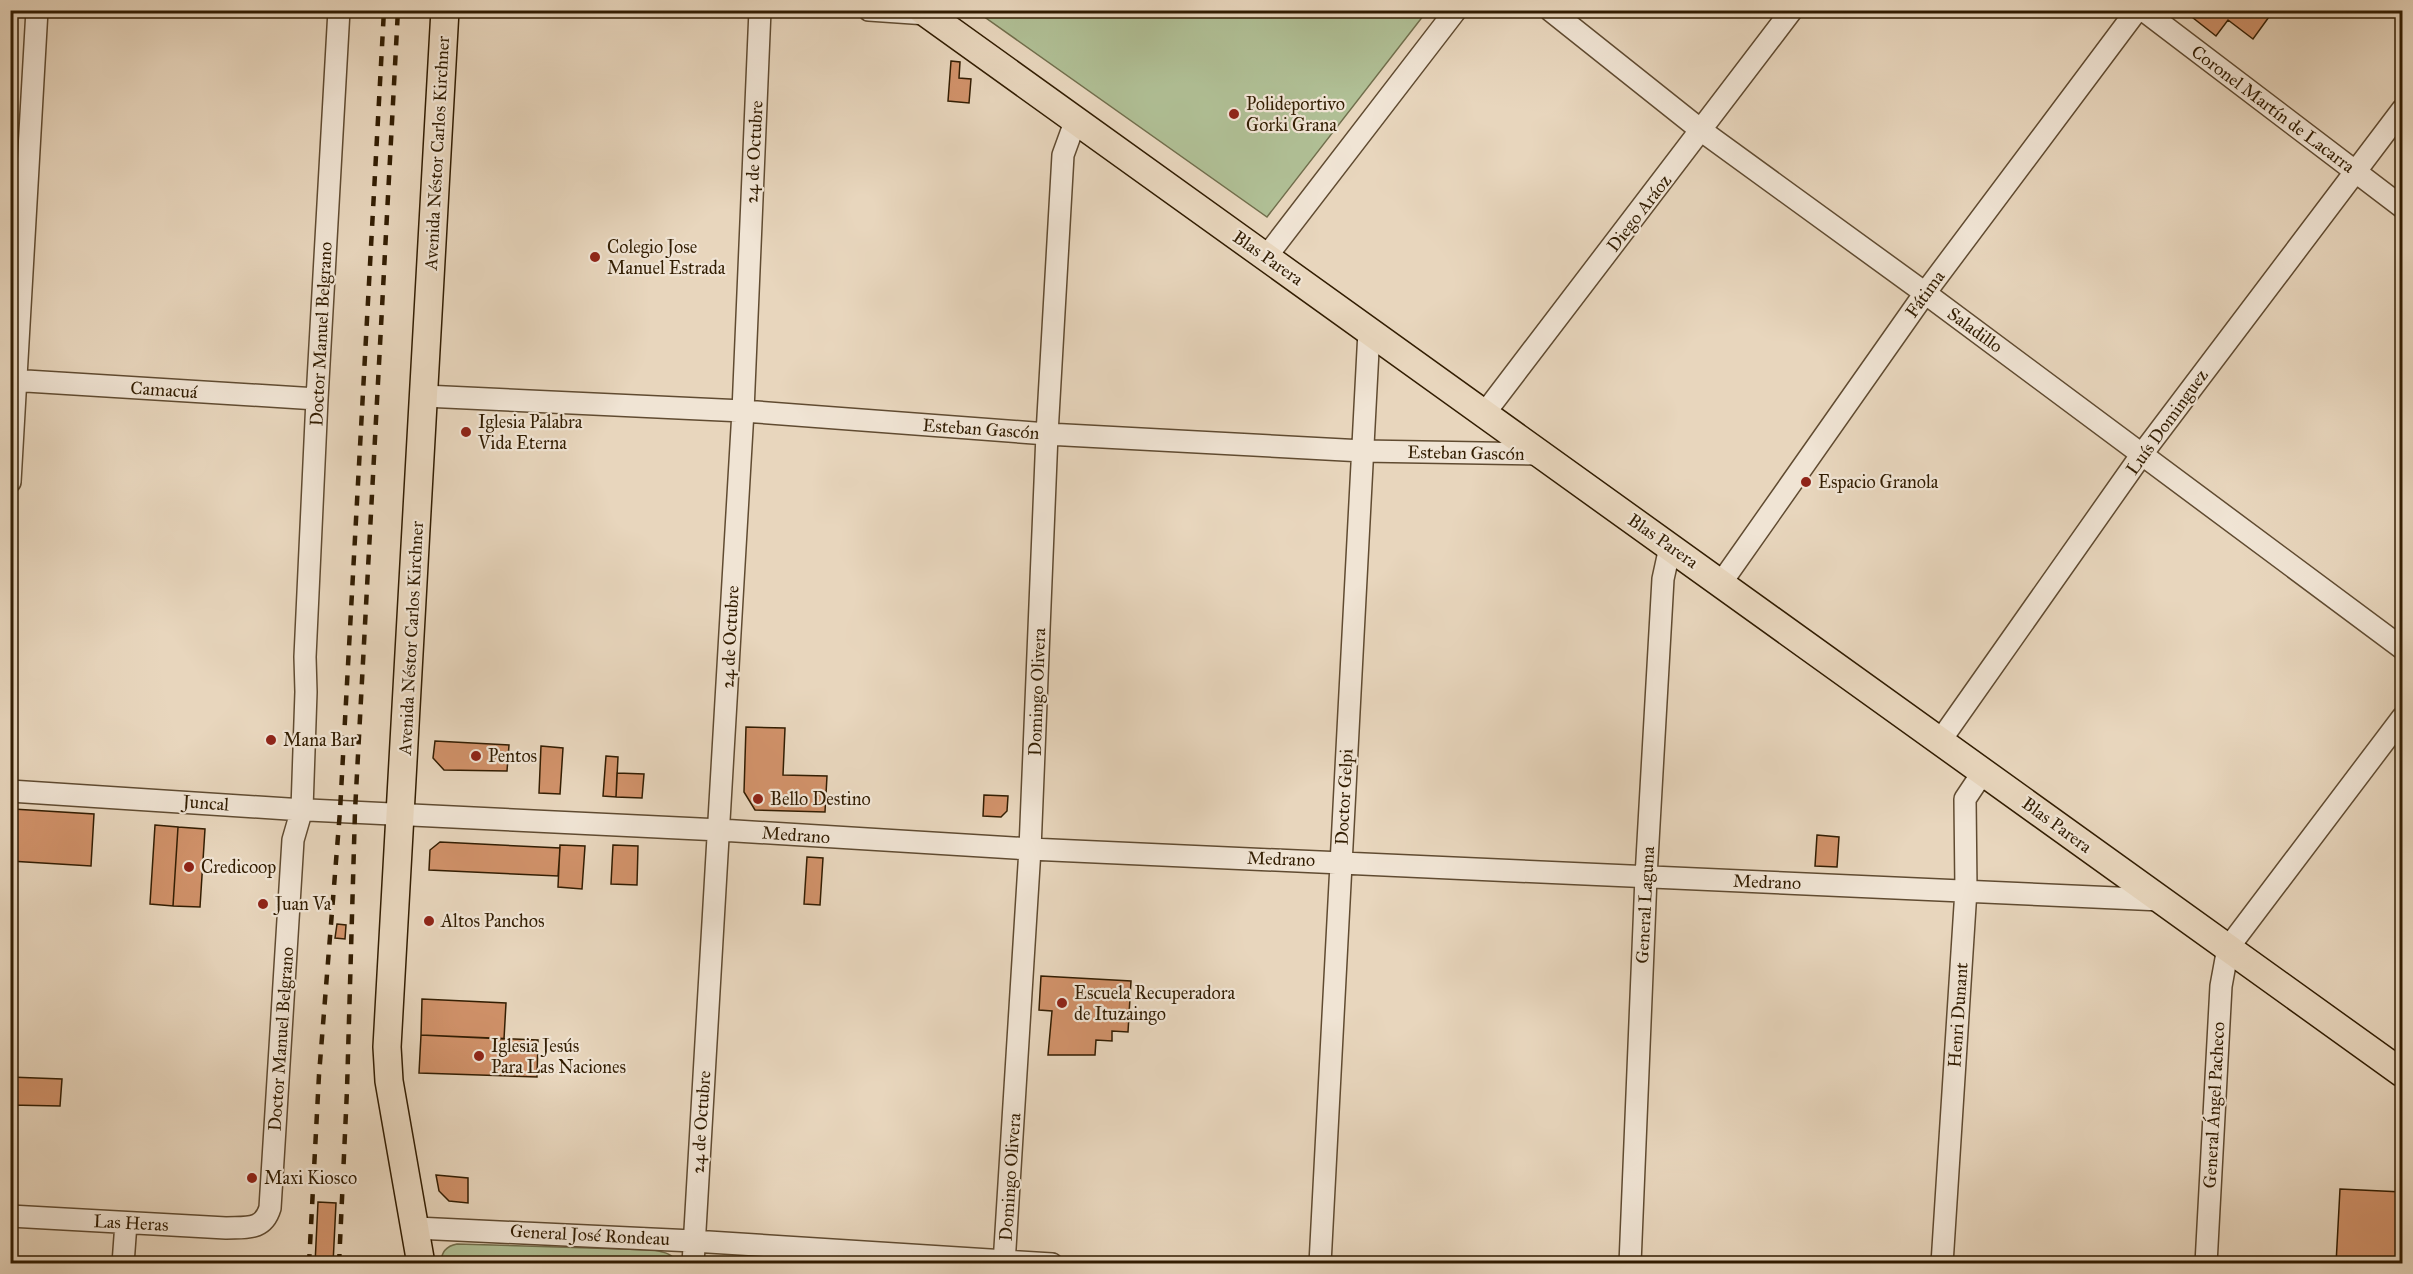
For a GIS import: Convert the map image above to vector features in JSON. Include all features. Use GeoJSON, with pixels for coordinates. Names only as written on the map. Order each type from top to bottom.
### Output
{"type":"FeatureCollection","features":[{"type":"Feature","properties":{"kind":"main road","name":"Avenida Néstor Carlos Kirchner"},"geometry":{"type":"LineString","coordinates":[[421,1263],[389,1081],[387,1047],[445,10]]}},
{"type":"Feature","properties":{"kind":"main road","name":"Blas Parera"},"geometry":{"type":"LineString","coordinates":[[925,12],[1075,122],[2403,1073]]}},
{"type":"Feature","properties":{"kind":"street"},"geometry":{"type":"LineString","coordinates":[[10,482],[14,380],[37,10]]}},
{"type":"Feature","properties":{"kind":"street","name":"Doctor Manuel Belgrano"},"geometry":{"type":"LineString","coordinates":[[251,1227],[267,1219],[270,1208],[295,809],[306,692],[305,657],[317,399],[339,10]]}},
{"type":"Feature","properties":{"kind":"street","name":"24 de Octubre"},"geometry":{"type":"LineString","coordinates":[[693,1263],[720,830],[760,10]]}},
{"type":"Feature","properties":{"kind":"street"},"geometry":{"type":"LineString","coordinates":[[869,10],[925,12]]}},
{"type":"Feature","properties":{"kind":"street"},"geometry":{"type":"LineString","coordinates":[[1266,257],[1456,10]]}},
{"type":"Feature","properties":{"kind":"street","name":"Saladillo"},"geometry":{"type":"LineString","coordinates":[[1550,10],[1702,131],[1925,293],[2403,648]]}},
{"type":"Feature","properties":{"kind":"street","name":"Diego Aráoz"},"geometry":{"type":"LineString","coordinates":[[1484,414],[1792,10]]}},
{"type":"Feature","properties":{"kind":"street","name":"Fátima"},"geometry":{"type":"LineString","coordinates":[[1720,583],[1925,293],[2137,10]]}},
{"type":"Feature","properties":{"kind":"street","name":"Coronel Martín de Lacarra"},"geometry":{"type":"LineString","coordinates":[[2143,10],[2403,207]]}},
{"type":"Feature","properties":{"kind":"street","name":"Luís Dominguez"},"geometry":{"type":"LineString","coordinates":[[1940,741],[2142,454],[2403,110]]}},
{"type":"Feature","properties":{"kind":"street","name":"Domingo Olivera"},"geometry":{"type":"LineString","coordinates":[[1004,1262],[1030,849],[1047,434],[1063,155],[1075,122]]}},
{"type":"Feature","properties":{"kind":"street","name":"Doctor Gelpi"},"geometry":{"type":"LineString","coordinates":[[1320,1263],[1369,331]]}},
{"type":"Feature","properties":{"kind":"street","name":"Camacuá"},"geometry":{"type":"LineString","coordinates":[[14,380],[317,399]]}},
{"type":"Feature","properties":{"kind":"street","name":"Esteban Gascón"},"geometry":{"type":"LineString","coordinates":[[424,396],[742,411],[1047,434],[1363,451],[1538,454]]}},
{"type":"Feature","properties":{"kind":"street","name":"General Laguna"},"geometry":{"type":"LineString","coordinates":[[1629,1263],[1646,878],[1663,579],[1670,547]]}},
{"type":"Feature","properties":{"kind":"street"},"geometry":{"type":"LineString","coordinates":[[2228,948],[2403,718]]}},
{"type":"Feature","properties":{"kind":"street","name":"Henri Dunant"},"geometry":{"type":"LineString","coordinates":[[1942,1263],[1966,890],[1965,799],[1983,772]]}},
{"type":"Feature","properties":{"kind":"street","name":"Juncal"},"geometry":{"type":"LineString","coordinates":[[10,791],[295,809],[401,813]]}},
{"type":"Feature","properties":{"kind":"street","name":"Medrano"},"geometry":{"type":"LineString","coordinates":[[401,813],[1030,849],[2161,900]]}},
{"type":"Feature","properties":{"kind":"street","name":"General Ángel Pacheco"},"geometry":{"type":"LineString","coordinates":[[2206,1263],[2221,986],[2228,948]]}},
{"type":"Feature","properties":{"kind":"street","name":"Las Heras"},"geometry":{"type":"LineString","coordinates":[[10,1216],[226,1228],[251,1227]]}},
{"type":"Feature","properties":{"kind":"street"},"geometry":{"type":"LineString","coordinates":[[123,1263],[126,1223]]}},
{"type":"Feature","properties":{"kind":"street","name":"General José Rondeau"},"geometry":{"type":"LineString","coordinates":[[416,1227],[1052,1263]]}},
{"type":"Feature","properties":{"kind":"green space","name":"Polideportivo Gorki Grana"},"geometry":{"type":"Polygon","coordinates":[[[976,11],[1427,11],[1267,217],[976,11]]]}},
{"type":"Feature","properties":{"kind":"green space"},"geometry":{"type":"Polygon","coordinates":[[[457,1244],[654,1250],[671,1255],[678,1263],[441,1263],[445,1250],[457,1244]]]}},
{"type":"Feature","properties":{"kind":"building"},"geometry":{"type":"Polygon","coordinates":[[[2183,10],[2274,10],[2253,39],[2228,20],[2216,36],[2183,10]]]}},
{"type":"Feature","properties":{"kind":"building"},"geometry":{"type":"Polygon","coordinates":[[[951,61],[960,62],[959,78],[971,79],[969,103],[948,101],[951,61]]]}},
{"type":"Feature","properties":{"kind":"building"},"geometry":{"type":"Polygon","coordinates":[[[746,727],[785,728],[783,775],[827,776],[825,812],[755,810],[744,792],[746,727]]]}},
{"type":"Feature","properties":{"kind":"building"},"geometry":{"type":"Polygon","coordinates":[[[435,741],[509,745],[507,771],[444,770],[433,758],[435,741]]]}},
{"type":"Feature","properties":{"kind":"building"},"geometry":{"type":"Polygon","coordinates":[[[541,746],[563,748],[560,794],[539,793],[541,746]]]}},
{"type":"Feature","properties":{"kind":"building"},"geometry":{"type":"Polygon","coordinates":[[[606,756],[618,757],[616,797],[603,796],[606,756]]]}},
{"type":"Feature","properties":{"kind":"building"},"geometry":{"type":"Polygon","coordinates":[[[617,773],[644,774],[642,798],[616,797],[617,773]]]}},
{"type":"Feature","properties":{"kind":"building"},"geometry":{"type":"Polygon","coordinates":[[[984,795],[1008,796],[1007,811],[1001,817],[983,816],[984,795]]]}},
{"type":"Feature","properties":{"kind":"building"},"geometry":{"type":"Polygon","coordinates":[[[13,809],[94,814],[91,866],[10,861],[13,809]]]}},
{"type":"Feature","properties":{"kind":"building"},"geometry":{"type":"Polygon","coordinates":[[[155,825],[178,827],[173,906],[150,904],[155,825]]]}},
{"type":"Feature","properties":{"kind":"building","name":"Credicoop"},"geometry":{"type":"Polygon","coordinates":[[[178,827],[205,829],[200,907],[173,906],[178,827]]]}},
{"type":"Feature","properties":{"kind":"building"},"geometry":{"type":"Polygon","coordinates":[[[1817,835],[1839,837],[1837,867],[1815,866],[1817,835]]]}},
{"type":"Feature","properties":{"kind":"building"},"geometry":{"type":"Polygon","coordinates":[[[440,842],[560,848],[558,876],[429,870],[430,850],[440,842]]]}},
{"type":"Feature","properties":{"kind":"building"},"geometry":{"type":"Polygon","coordinates":[[[560,845],[585,846],[582,889],[558,887],[560,845]]]}},
{"type":"Feature","properties":{"kind":"building"},"geometry":{"type":"Polygon","coordinates":[[[613,845],[638,846],[637,885],[611,884],[613,845]]]}},
{"type":"Feature","properties":{"kind":"building"},"geometry":{"type":"Polygon","coordinates":[[[807,857],[823,858],[820,905],[804,904],[807,857]]]}},
{"type":"Feature","properties":{"kind":"building"},"geometry":{"type":"Polygon","coordinates":[[[337,924],[346,925],[345,939],[335,938],[337,924]]]}},
{"type":"Feature","properties":{"kind":"building"},"geometry":{"type":"Polygon","coordinates":[[[1041,976],[1131,981],[1128,1032],[1112,1031],[1112,1041],[1096,1040],[1095,1055],[1048,1055],[1052,1011],[1039,1010],[1041,976]]]}},
{"type":"Feature","properties":{"kind":"building"},"geometry":{"type":"Polygon","coordinates":[[[422,999],[506,1003],[504,1039],[421,1035],[422,999]]]}},
{"type":"Feature","properties":{"kind":"building","name":"Iglesia Jesús Para Las Naciones"},"geometry":{"type":"Polygon","coordinates":[[[421,1035],[538,1040],[537,1077],[419,1073],[421,1035]]]}},
{"type":"Feature","properties":{"kind":"building"},"geometry":{"type":"Polygon","coordinates":[[[10,1077],[62,1079],[60,1106],[10,1105],[10,1077]]]}},
{"type":"Feature","properties":{"kind":"building"},"geometry":{"type":"Polygon","coordinates":[[[436,1175],[468,1178],[468,1203],[449,1201],[439,1191],[436,1175]]]}},
{"type":"Feature","properties":{"kind":"building"},"geometry":{"type":"Polygon","coordinates":[[[2340,1189],[2402,1192],[2402,1264],[2336,1264],[2340,1189]]]}},
{"type":"Feature","properties":{"kind":"building"},"geometry":{"type":"Polygon","coordinates":[[[318,1202],[336,1203],[333,1264],[315,1264],[318,1202]]]}},
{"type":"Feature","properties":{"kind":"railway"},"geometry":{"type":"LineString","coordinates":[[309,1264],[319,1075],[340,811],[384,10]]}},
{"type":"Feature","properties":{"kind":"railway"},"geometry":{"type":"LineString","coordinates":[[339,1264],[347,1090],[355,811],[398,10]]}},
{"type":"Feature","properties":{"kind":"place","name":"Polideportivo Gorki Grana"},"geometry":{"type":"Point","coordinates":[1234,114]}},
{"type":"Feature","properties":{"kind":"place","name":"Colegio Jose Manuel Estrada"},"geometry":{"type":"Point","coordinates":[595,257]}},
{"type":"Feature","properties":{"kind":"place","name":"Iglesia Palabra Vida Eterna"},"geometry":{"type":"Point","coordinates":[466,432]}},
{"type":"Feature","properties":{"kind":"place","name":"Espacio Granola"},"geometry":{"type":"Point","coordinates":[1806,482]}},
{"type":"Feature","properties":{"kind":"place","name":"Mana Bar"},"geometry":{"type":"Point","coordinates":[271,740]}},
{"type":"Feature","properties":{"kind":"place","name":"Pentos"},"geometry":{"type":"Point","coordinates":[476,756]}},
{"type":"Feature","properties":{"kind":"place","name":"Bello Destino"},"geometry":{"type":"Point","coordinates":[758,799]}},
{"type":"Feature","properties":{"kind":"place","name":"Credicoop"},"geometry":{"type":"Point","coordinates":[189,867]}},
{"type":"Feature","properties":{"kind":"place","name":"Juan Va"},"geometry":{"type":"Point","coordinates":[263,904]}},
{"type":"Feature","properties":{"kind":"place","name":"Altos Panchos"},"geometry":{"type":"Point","coordinates":[429,921]}},
{"type":"Feature","properties":{"kind":"place","name":"Escuela Recuperadora de Ituzaingo"},"geometry":{"type":"Point","coordinates":[1062,1003]}},
{"type":"Feature","properties":{"kind":"place","name":"Iglesia Jesús Para Las Naciones"},"geometry":{"type":"Point","coordinates":[479,1056]}},
{"type":"Feature","properties":{"kind":"place","name":"Maxi Kiosco"},"geometry":{"type":"Point","coordinates":[252,1178]}}]}
